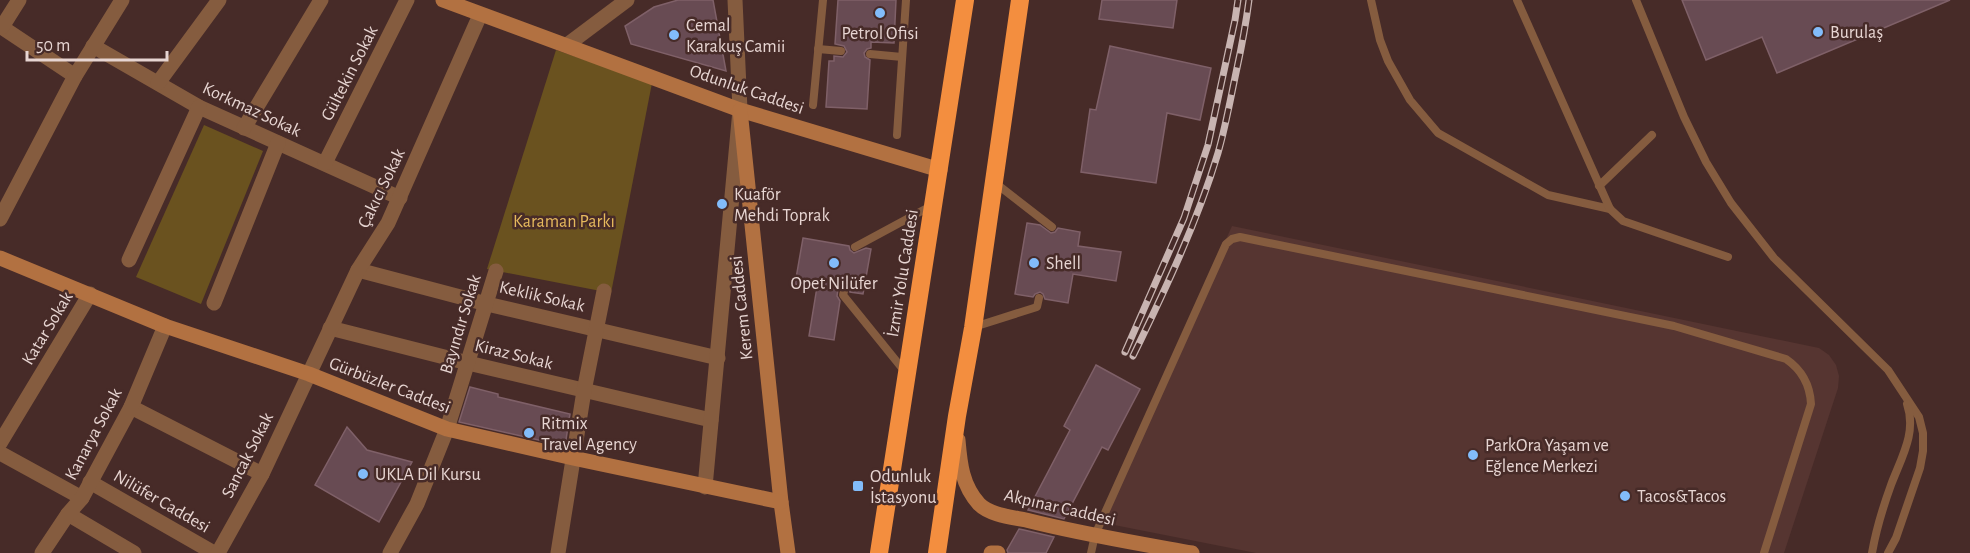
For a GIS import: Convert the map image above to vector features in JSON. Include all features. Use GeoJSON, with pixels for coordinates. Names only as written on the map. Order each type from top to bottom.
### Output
{"type":"FeatureCollection","features":[{"type":"Feature","properties":{"kind":"highway","name":"İzmir Yolu Caddesi"},"geometry":{"type":"LineString","coordinates":[[879,553],[965,0]]}},
{"type":"Feature","properties":{"kind":"highway"},"geometry":{"type":"LineString","coordinates":[[937,553],[957,416],[973,327],[1020,0]]}},
{"type":"Feature","properties":{"kind":"street"},"geometry":{"type":"LineString","coordinates":[[19,0],[1,26],[75,76]]}},
{"type":"Feature","properties":{"kind":"street"},"geometry":{"type":"LineString","coordinates":[[0,219],[75,76],[122,0]]}},
{"type":"Feature","properties":{"kind":"street"},"geometry":{"type":"LineString","coordinates":[[158,83],[219,0]]}},
{"type":"Feature","properties":{"kind":"street"},"geometry":{"type":"LineString","coordinates":[[244,128],[321,0]]}},
{"type":"Feature","properties":{"kind":"street","name":"Gültekin Sokak"},"geometry":{"type":"LineString","coordinates":[[325,163],[407,0]]}},
{"type":"Feature","properties":{"kind":"street","name":"Odunluk Caddesi"},"geometry":{"type":"LineString","coordinates":[[443,0],[740,110],[940,170]]}},
{"type":"Feature","properties":{"kind":"street"},"geometry":{"type":"LineString","coordinates":[[567,45],[627,0]]}},
{"type":"Feature","properties":{"kind":"street"},"geometry":{"type":"LineString","coordinates":[[705,487],[740,110],[735,0]]}},
{"type":"Feature","properties":{"kind":"street","name":"Çakıcı Sokak"},"geometry":{"type":"LineString","coordinates":[[309,374],[358,270],[388,223],[400,198],[480,15]]}},
{"type":"Feature","properties":{"kind":"street","name":"Korkmaz Sokak"},"geometry":{"type":"LineString","coordinates":[[93,46],[199,107],[400,198]]}},
{"type":"Feature","properties":{"kind":"street"},"geometry":{"type":"LineString","coordinates":[[129,260],[199,107]]}},
{"type":"Feature","properties":{"kind":"street","name":"Kerem Caddesi"},"geometry":{"type":"LineString","coordinates":[[740,110],[788,553]]}},
{"type":"Feature","properties":{"kind":"street"},"geometry":{"type":"LineString","coordinates":[[214,303],[278,143]]}},
{"type":"Feature","properties":{"kind":"street","name":"Gürbüzler Caddesi"},"geometry":{"type":"LineString","coordinates":[[0,258],[165,326],[309,374],[447,429],[781,502]]}},
{"type":"Feature","properties":{"kind":"street","name":"Keklik Sokak"},"geometry":{"type":"LineString","coordinates":[[358,270],[718,358]]}},
{"type":"Feature","properties":{"kind":"street","name":"Bayındır Sokak"},"geometry":{"type":"LineString","coordinates":[[390,553],[417,504],[447,429],[496,271]]}},
{"type":"Feature","properties":{"kind":"street"},"geometry":{"type":"LineString","coordinates":[[558,553],[584,391],[604,291]]}},
{"type":"Feature","properties":{"kind":"street","name":"Katar Sokak"},"geometry":{"type":"LineString","coordinates":[[0,443],[90,294]]}},
{"type":"Feature","properties":{"kind":"street","name":"Kanarya Sokak"},"geometry":{"type":"LineString","coordinates":[[42,553],[68,514],[82,498],[131,407],[165,326]]}},
{"type":"Feature","properties":{"kind":"street","name":"Kiraz Sokak"},"geometry":{"type":"LineString","coordinates":[[330,328],[711,420]]}},
{"type":"Feature","properties":{"kind":"street","name":"Sancak Sokak"},"geometry":{"type":"LineString","coordinates":[[216,553],[262,474],[309,374]]}},
{"type":"Feature","properties":{"kind":"street"},"geometry":{"type":"LineString","coordinates":[[131,407],[262,474]]}},
{"type":"Feature","properties":{"kind":"street","name":"Akpınar Caddesi"},"geometry":{"type":"LineString","coordinates":[[957,416],[960,466],[966,487],[981,505],[994,512],[1095,535],[1192,553]]}},
{"type":"Feature","properties":{"kind":"street"},"geometry":{"type":"LineString","coordinates":[[0,453],[82,498]]}},
{"type":"Feature","properties":{"kind":"street","name":"Nilüfer Caddesi"},"geometry":{"type":"LineString","coordinates":[[90,482],[216,553]]}},
{"type":"Feature","properties":{"kind":"street","name":"Kerem Caddesi"},"geometry":{"type":"LineString","coordinates":[[777,553],[781,502]]}},
{"type":"Feature","properties":{"kind":"street"},"geometry":{"type":"LineString","coordinates":[[68,514],[134,553]]}},
{"type":"Feature","properties":{"kind":"street"},"geometry":{"type":"LineString","coordinates":[[991,553],[998,553]]}},
{"type":"Feature","properties":{"kind":"lane"},"geometry":{"type":"LineString","coordinates":[[813,105],[824,0]]}},
{"type":"Feature","properties":{"kind":"lane"},"geometry":{"type":"LineString","coordinates":[[897,135],[906,0]]}},
{"type":"Feature","properties":{"kind":"lane"},"geometry":{"type":"LineString","coordinates":[[1371,0],[1380,40],[1388,61],[1410,100],[1438,133],[1548,195],[1610,209]]}},
{"type":"Feature","properties":{"kind":"lane"},"geometry":{"type":"LineString","coordinates":[[1517,0],[1610,209],[1623,222],[1728,257]]}},
{"type":"Feature","properties":{"kind":"lane"},"geometry":{"type":"LineString","coordinates":[[1636,0],[1683,117],[1706,162],[1731,203],[1774,258],[1888,370],[1919,417],[1923,433],[1920,468],[1896,538],[1888,553]]}},
{"type":"Feature","properties":{"kind":"lane"},"geometry":{"type":"LineString","coordinates":[[818,49],[841,51]]}},
{"type":"Feature","properties":{"kind":"lane"},"geometry":{"type":"LineString","coordinates":[[870,54],[902,57]]}},
{"type":"Feature","properties":{"kind":"lane"},"geometry":{"type":"LineString","coordinates":[[1599,186],[1652,135]]}},
{"type":"Feature","properties":{"kind":"lane"},"geometry":{"type":"LineString","coordinates":[[993,181],[1052,227]]}},
{"type":"Feature","properties":{"kind":"lane"},"geometry":{"type":"LineString","coordinates":[[855,247],[934,204]]}},
{"type":"Feature","properties":{"kind":"lane"},"geometry":{"type":"LineString","coordinates":[[1091,553],[1095,535],[1226,244],[1240,237],[1674,326],[1786,359],[1804,378],[1811,404],[1764,553]]}},
{"type":"Feature","properties":{"kind":"lane"},"geometry":{"type":"LineString","coordinates":[[844,291],[843,295],[908,375]]}},
{"type":"Feature","properties":{"kind":"lane"},"geometry":{"type":"LineString","coordinates":[[973,327],[1037,307],[1039,298]]}},
{"type":"Feature","properties":{"kind":"lane"},"geometry":{"type":"LineString","coordinates":[[1872,553],[1876,530],[1909,440],[1911,415],[1903,391]]}},
{"type":"Feature","properties":{"kind":"shaded area","name":"ParkOra Yaşam ve Eğlence Merkezi"},"geometry":{"type":"Polygon","coordinates":[[[1232,226],[1819,348],[1829,355],[1836,365],[1839,376],[1838,388],[1784,553],[1256,553],[1099,522],[1232,226]]]}},
{"type":"Feature","properties":{"kind":"green space","name":"Karaman Parkı"},"geometry":{"type":"Polygon","coordinates":[[[556,50],[652,83],[611,293],[487,269],[556,50]]]}},
{"type":"Feature","properties":{"kind":"green space"},"geometry":{"type":"Polygon","coordinates":[[[204,125],[263,151],[201,304],[136,277],[204,125]]]}},
{"type":"Feature","properties":{"kind":"building","name":"Cemal Karakuş Camii"},"geometry":{"type":"Polygon","coordinates":[[[678,0],[713,0],[726,71],[631,44],[625,26],[654,7],[678,0]]]}},
{"type":"Feature","properties":{"kind":"building"},"geometry":{"type":"Polygon","coordinates":[[[838,0],[896,0],[894,43],[871,42],[871,48],[864,53],[865,57],[870,60],[867,109],[826,107],[829,61],[834,61],[834,56],[843,57],[847,52],[844,46],[835,44],[838,0]]]}},
{"type":"Feature","properties":{"kind":"building"},"geometry":{"type":"Polygon","coordinates":[[[1102,0],[1177,0],[1173,28],[1099,19],[1102,0]]]}},
{"type":"Feature","properties":{"kind":"building","name":"Burulaş"},"geometry":{"type":"Polygon","coordinates":[[[1682,0],[1950,0],[1777,73],[1762,37],[1706,60],[1682,0]]]}},
{"type":"Feature","properties":{"kind":"building"},"geometry":{"type":"Polygon","coordinates":[[[1110,46],[1211,68],[1200,120],[1167,113],[1156,183],[1081,172],[1090,109],[1096,110],[1110,46]]]}},
{"type":"Feature","properties":{"kind":"building"},"geometry":{"type":"Polygon","coordinates":[[[1027,223],[1040,225],[1051,233],[1058,228],[1080,232],[1078,246],[1121,252],[1116,281],[1073,274],[1068,303],[1045,299],[1040,292],[1033,297],[1015,294],[1027,223]]]}},
{"type":"Feature","properties":{"kind":"building"},"geometry":{"type":"Polygon","coordinates":[[[803,238],[849,246],[854,253],[866,248],[871,249],[863,294],[850,292],[849,287],[845,285],[838,289],[837,296],[840,301],[834,340],[809,336],[817,287],[795,284],[803,238]]]}},
{"type":"Feature","properties":{"kind":"building"},"geometry":{"type":"Polygon","coordinates":[[[1096,365],[1140,389],[1108,450],[1102,447],[1064,519],[1028,510],[1070,430],[1064,426],[1096,365]]]}},
{"type":"Feature","properties":{"kind":"building"},"geometry":{"type":"Polygon","coordinates":[[[470,387],[498,394],[498,397],[570,414],[565,446],[459,422],[470,387]]]}},
{"type":"Feature","properties":{"kind":"building","name":"UKLA Dil Kursu"},"geometry":{"type":"Polygon","coordinates":[[[347,427],[367,450],[412,462],[379,522],[315,485],[347,427]]]}},
{"type":"Feature","properties":{"kind":"building"},"geometry":{"type":"Polygon","coordinates":[[[1019,529],[1054,537],[1046,553],[1008,553],[1007,550],[1019,529]]]}},
{"type":"Feature","properties":{"kind":"railway"},"geometry":{"type":"LineString","coordinates":[[1125,352],[1184,218],[1208,145],[1238,0]]}},
{"type":"Feature","properties":{"kind":"railway"},"geometry":{"type":"LineString","coordinates":[[1133,356],[1180,256],[1210,179],[1226,121],[1249,0]]}},
{"type":"Feature","properties":{"kind":"place","name":"Petrol Ofisi"},"geometry":{"type":"Point","coordinates":[880,13]}},
{"type":"Feature","properties":{"kind":"place","name":"Burulaş"},"geometry":{"type":"Point","coordinates":[1818,32]}},
{"type":"Feature","properties":{"kind":"place","name":"Cemal Karakuş Camii"},"geometry":{"type":"Point","coordinates":[674,35]}},
{"type":"Feature","properties":{"kind":"place","name":"Kuaför Mehdi Toprak"},"geometry":{"type":"Point","coordinates":[722,204]}},
{"type":"Feature","properties":{"kind":"place","name":"Opet Nilüfer"},"geometry":{"type":"Point","coordinates":[834,263]}},
{"type":"Feature","properties":{"kind":"place","name":"Shell"},"geometry":{"type":"Point","coordinates":[1034,263]}},
{"type":"Feature","properties":{"kind":"place","name":"Ritmix Travel Agency"},"geometry":{"type":"Point","coordinates":[529,433]}},
{"type":"Feature","properties":{"kind":"place","name":"ParkOra Yaşam ve Eğlence Merkezi"},"geometry":{"type":"Point","coordinates":[1473,455]}},
{"type":"Feature","properties":{"kind":"place","name":"UKLA Dil Kursu"},"geometry":{"type":"Point","coordinates":[363,474]}},
{"type":"Feature","properties":{"kind":"place","name":"Odunluk İstasyonu"},"geometry":{"type":"Point","coordinates":[858,486]}},
{"type":"Feature","properties":{"kind":"place","name":"Tacos&Tacos"},"geometry":{"type":"Point","coordinates":[1625,496]}}]}
